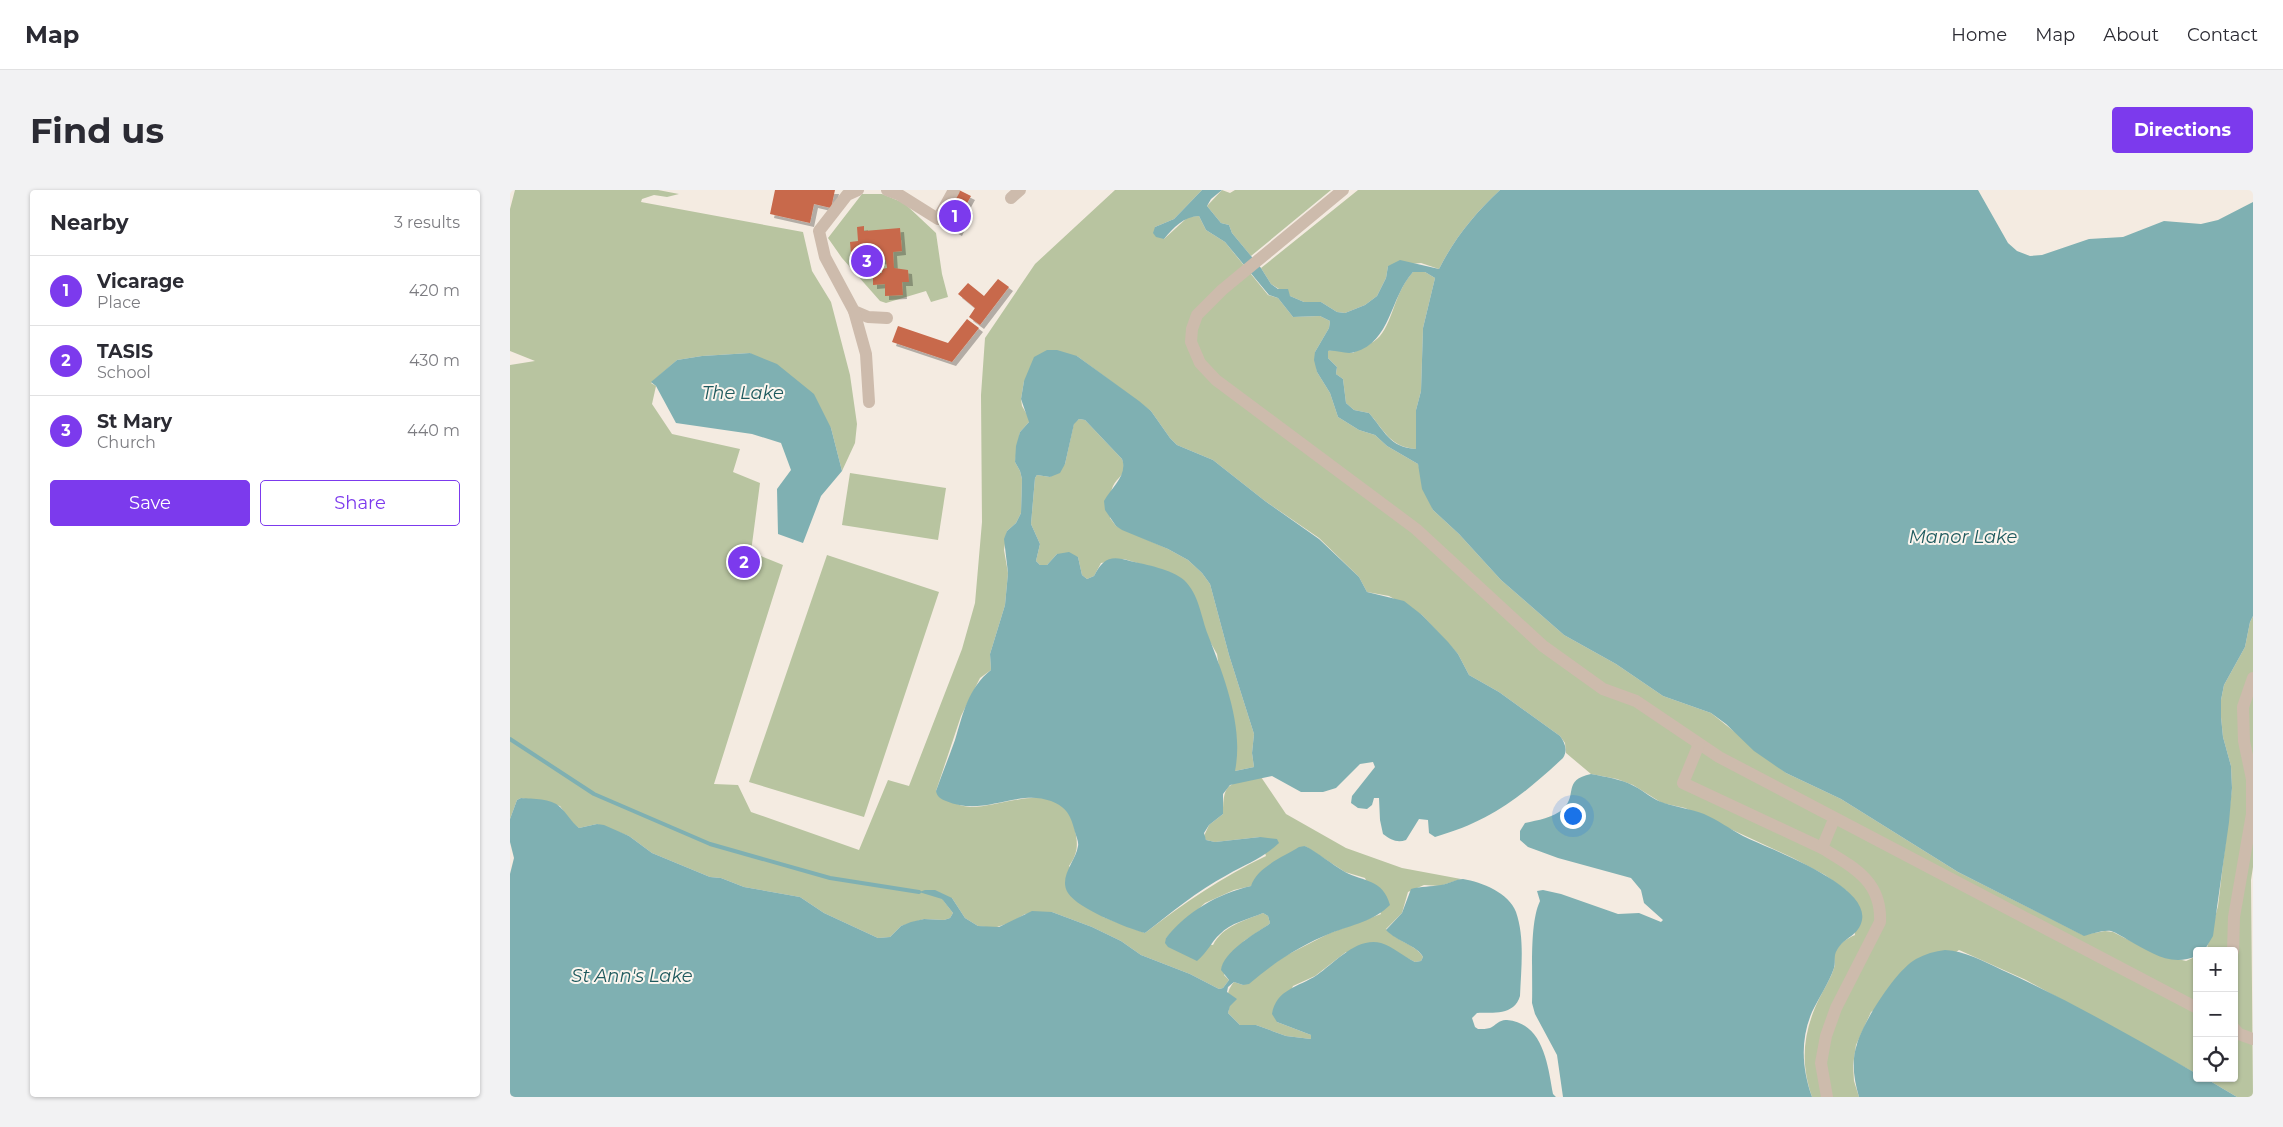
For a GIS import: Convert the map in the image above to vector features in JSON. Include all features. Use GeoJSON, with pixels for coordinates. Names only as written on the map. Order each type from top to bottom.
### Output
{"type":"FeatureCollection","features":[{"type":"Feature","properties":{"kind":"lane"},"geometry":{"type":"LineString","coordinates":[[858,190],[847,195],[819,231],[826,257],[854,311],[866,354],[869,402]]}},
{"type":"Feature","properties":{"kind":"lane"},"geometry":{"type":"LineString","coordinates":[[890,191],[938,219],[954,190]]}},
{"type":"Feature","properties":{"kind":"lane"},"geometry":{"type":"LineString","coordinates":[[1343,190],[1238,277],[1197,314],[1192,329],[1191,342],[1200,363],[1216,380],[1416,529],[1543,646],[1604,688],[1636,701],[1718,757],[2193,1006]]}},
{"type":"Feature","properties":{"kind":"lane"},"geometry":{"type":"LineString","coordinates":[[854,311],[868,318],[887,318]]}},
{"type":"Feature","properties":{"kind":"lane"},"geometry":{"type":"LineString","coordinates":[[2233,947],[2234,918],[2252,814],[2252,779],[2244,741],[2243,707],[2253,678]]}},
{"type":"Feature","properties":{"kind":"lane"},"geometry":{"type":"LineString","coordinates":[[1699,744],[1683,783],[1822,848],[1841,859],[1869,883],[1876,892],[1881,907],[1880,922],[1836,1008],[1826,1036],[1821,1063],[1827,1097]]}},
{"type":"Feature","properties":{"kind":"lane"},"geometry":{"type":"LineString","coordinates":[[1822,848],[1832,824]]}},
{"type":"Feature","properties":{"kind":"lane"},"geometry":{"type":"LineString","coordinates":[[2238,1033],[2253,1039]]}},
{"type":"Feature","properties":{"kind":"green space"},"geometry":{"type":"Polygon","coordinates":[[[515,190],[658,190],[679,194],[667,197],[654,195],[642,199],[641,202],[803,232],[812,271],[831,302],[850,375],[857,424],[855,443],[842,471],[831,428],[750,353],[702,356],[677,360],[651,383],[656,386],[652,404],[672,434],[740,449],[733,472],[760,483],[751,552],[783,565],[714,784],[738,785],[751,812],[859,850],[888,780],[909,786],[962,649],[975,603],[982,522],[981,395],[985,338],[1035,264],[1115,190],[1202,190],[1174,219],[1155,227],[1164,239],[1188,217],[1199,216],[1206,230],[1225,242],[1268,295],[1278,298],[1293,317],[1320,316],[1330,321],[1329,328],[1315,352],[1317,372],[1330,393],[1338,417],[1359,430],[1375,435],[1387,446],[1418,464],[1433,510],[1459,534],[1501,580],[1564,635],[1616,664],[1663,696],[1711,713],[1786,773],[1841,799],[1958,872],[2083,935],[2105,931],[2113,932],[2154,953],[2186,961],[2193,958],[2193,1072],[2026,980],[1959,950],[1871,1012],[1856,1045],[1853,1065],[1854,1081],[1859,1097],[1812,1097],[1808,1084],[1805,1059],[1809,1023],[1835,966],[1835,952],[1842,943],[1855,935],[1847,891],[1825,875],[1793,858],[1685,808],[1662,803],[1633,785],[1617,779],[1591,774],[1566,753],[1565,743],[1560,736],[1499,692],[1469,675],[1458,654],[1422,615],[1389,596],[1367,592],[1359,577],[1319,538],[1265,501],[1213,460],[1177,445],[1151,411],[1077,356],[1024,381],[1021,399],[1029,422],[1020,432],[1015,462],[1022,479],[1021,513],[1016,523],[1007,531],[1004,550],[1008,573],[1005,605],[990,654],[991,670],[980,678],[961,716],[936,791],[956,804],[970,807],[1030,798],[1044,798],[1057,802],[1067,811],[1074,826],[1077,842],[1076,851],[1069,866],[1103,917],[1145,933],[1204,891],[1266,856],[1260,837],[1215,842],[1206,840],[1204,836],[1209,825],[1223,814],[1223,803],[1230,785],[1261,777],[1286,814],[1346,848],[1402,868],[1461,879],[1440,886],[1424,885],[1408,892],[1402,913],[1386,929],[1420,953],[1423,957],[1421,961],[1415,962],[1407,958],[1346,952],[1315,976],[1293,986],[1277,1022],[1311,1035],[1311,1039],[1286,1036],[1256,1025],[1240,1025],[1228,1013],[1228,994],[1234,982],[1243,985],[1285,956],[1330,933],[1381,914],[1365,878],[1345,872],[1305,846],[1251,886],[1234,890],[1205,903],[1166,938],[1213,945],[1222,933],[1234,925],[1263,913],[1268,916],[1270,923],[1244,941],[1224,975],[1229,980],[1223,988],[1219,989],[1190,974],[1141,955],[1121,941],[1092,927],[1052,912],[1025,914],[1012,922],[994,928],[978,926],[965,918],[952,898],[943,900],[953,913],[950,918],[944,920],[924,919],[901,926],[890,937],[878,938],[824,913],[800,897],[744,887],[721,878],[710,877],[652,853],[629,836],[597,824],[579,828],[571,822],[560,806],[521,798],[517,800],[510,819],[510,365],[535,361],[510,351],[510,209],[515,190]]]}},
{"type":"Feature","properties":{"kind":"green space"},"geometry":{"type":"Polygon","coordinates":[[[1222,190],[1230,193],[1235,190],[1331,190],[1251,256],[1232,233],[1229,225],[1221,223],[1207,206],[1222,190]]]}},
{"type":"Feature","properties":{"kind":"green space"},"geometry":{"type":"Polygon","coordinates":[[[1358,190],[1500,190],[1466,227],[1451,247],[1439,269],[1421,263],[1388,266],[1386,278],[1377,296],[1365,305],[1345,313],[1337,312],[1321,302],[1304,302],[1271,284],[1261,268],[1358,190]]]}},
{"type":"Feature","properties":{"kind":"green space"},"geometry":{"type":"Polygon","coordinates":[[[862,194],[882,194],[904,203],[936,233],[942,274],[948,297],[931,302],[926,291],[886,303],[880,301],[842,258],[828,238],[862,194]]]}},
{"type":"Feature","properties":{"kind":"green space"},"geometry":{"type":"Polygon","coordinates":[[[1413,272],[1425,272],[1435,278],[1423,328],[1421,391],[1416,410],[1416,449],[1400,445],[1388,437],[1369,413],[1354,410],[1346,403],[1343,379],[1336,374],[1337,367],[1328,358],[1328,351],[1337,350],[1353,353],[1380,336],[1385,329],[1402,288],[1413,272]]]}},
{"type":"Feature","properties":{"kind":"green space"},"geometry":{"type":"Polygon","coordinates":[[[1079,419],[1085,420],[1122,459],[1124,469],[1113,486],[1111,497],[1110,518],[1116,526],[1188,560],[1202,573],[1210,584],[1229,655],[1254,734],[1252,753],[1254,767],[1235,771],[1217,654],[1171,573],[1124,559],[1101,563],[1094,576],[1087,579],[1082,575],[1078,557],[1057,554],[1047,565],[1040,565],[1036,561],[1040,544],[1031,524],[1035,478],[1037,475],[1050,477],[1065,464],[1074,423],[1079,419]]]}},
{"type":"Feature","properties":{"kind":"green space"},"geometry":{"type":"Polygon","coordinates":[[[850,473],[946,488],[938,540],[842,525],[850,473]]]}},
{"type":"Feature","properties":{"kind":"green space"},"geometry":{"type":"Polygon","coordinates":[[[827,555],[939,592],[864,817],[749,782],[827,555]]]}},
{"type":"Feature","properties":{"kind":"green space"},"geometry":{"type":"Polygon","coordinates":[[[2253,616],[2253,867],[2251,880],[2253,1097],[2237,1097],[2212,1082],[2238,1082],[2238,947],[2207,947],[2218,906],[2232,788],[2231,766],[2223,737],[2221,700],[2224,685],[2245,647],[2253,616]]]}},
{"type":"Feature","properties":{"kind":"water","name":"Manor Lake"},"geometry":{"type":"Polygon","coordinates":[[[1202,190],[1222,190],[1211,199],[1207,206],[1221,223],[1229,225],[1232,233],[1261,268],[1271,284],[1278,289],[1288,289],[1290,296],[1304,302],[1321,302],[1337,312],[1345,313],[1365,305],[1377,296],[1386,278],[1388,266],[1400,260],[1439,269],[1451,247],[1466,227],[1500,190],[1978,190],[2008,243],[2017,251],[2030,256],[2042,255],[2089,239],[2123,237],[2164,221],[2201,224],[2218,220],[2253,202],[2253,616],[2245,647],[2224,685],[2221,700],[2223,737],[2231,766],[2232,788],[2213,936],[2206,947],[2193,947],[2193,957],[2178,960],[2153,954],[2111,931],[2084,936],[1958,872],[1841,799],[1786,773],[1754,751],[1726,724],[1711,713],[1663,696],[1616,664],[1564,635],[1501,580],[1459,534],[1433,510],[1422,489],[1418,464],[1387,446],[1375,435],[1359,430],[1338,417],[1330,393],[1317,372],[1314,360],[1315,352],[1329,328],[1330,321],[1320,316],[1293,317],[1278,298],[1269,295],[1225,242],[1206,230],[1199,216],[1188,218],[1175,227],[1164,239],[1156,237],[1153,233],[1155,227],[1174,219],[1202,190]],[[1413,272],[1405,282],[1383,329],[1367,347],[1352,353],[1328,351],[1328,358],[1337,367],[1336,374],[1343,379],[1346,403],[1354,410],[1369,413],[1388,437],[1407,448],[1416,449],[1416,410],[1421,391],[1423,328],[1435,278],[1425,272],[1413,272]]]}},
{"type":"Feature","properties":{"kind":"water"},"geometry":{"type":"Polygon","coordinates":[[[1047,350],[1057,350],[1077,356],[1151,411],[1177,445],[1213,460],[1265,501],[1319,539],[1359,577],[1367,592],[1404,601],[1422,615],[1448,642],[1458,654],[1469,675],[1499,692],[1560,736],[1565,747],[1563,758],[1519,796],[1489,815],[1455,831],[1435,837],[1429,833],[1428,820],[1419,819],[1406,840],[1400,841],[1391,839],[1383,834],[1379,798],[1374,798],[1372,805],[1367,809],[1358,808],[1351,803],[1352,796],[1375,767],[1373,762],[1360,764],[1336,788],[1323,792],[1301,792],[1272,776],[1230,785],[1223,794],[1223,814],[1209,825],[1204,833],[1206,840],[1215,842],[1260,837],[1277,839],[1279,843],[1266,853],[1205,888],[1145,933],[1104,917],[1073,899],[1065,887],[1065,881],[1068,869],[1077,852],[1078,843],[1070,817],[1065,809],[1056,803],[1041,798],[1015,799],[986,805],[966,806],[942,799],[936,791],[967,702],[983,677],[991,670],[990,654],[1005,605],[1008,573],[1004,539],[1007,531],[1016,523],[1021,513],[1022,479],[1015,462],[1016,446],[1020,432],[1029,422],[1021,399],[1024,381],[1034,357],[1047,350]],[[1079,419],[1074,424],[1065,464],[1060,473],[1050,477],[1037,475],[1035,478],[1031,524],[1040,544],[1036,561],[1040,565],[1047,565],[1057,554],[1069,552],[1078,557],[1082,575],[1087,579],[1094,576],[1104,562],[1118,558],[1166,570],[1184,580],[1196,599],[1231,702],[1237,737],[1235,771],[1254,767],[1252,753],[1254,734],[1229,655],[1210,584],[1202,573],[1188,560],[1116,526],[1105,510],[1104,501],[1121,476],[1123,470],[1122,459],[1085,420],[1079,419]]]}},
{"type":"Feature","properties":{"kind":"water","name":"The Lake"},"geometry":{"type":"Polygon","coordinates":[[[750,353],[777,364],[814,394],[831,428],[842,471],[821,496],[803,543],[778,534],[777,489],[791,470],[781,443],[752,434],[676,423],[656,386],[651,382],[677,360],[702,356],[750,353]]]}},
{"type":"Feature","properties":{"kind":"water"},"geometry":{"type":"Polygon","coordinates":[[[1591,774],[1624,782],[1638,788],[1660,802],[1709,816],[1743,836],[1815,869],[1850,894],[1860,907],[1862,920],[1858,930],[1843,942],[1837,950],[1832,974],[1808,1023],[1804,1044],[1804,1065],[1812,1097],[1563,1097],[1557,1055],[1535,1014],[1532,1003],[1534,923],[1540,901],[1537,891],[1543,890],[1561,894],[1618,914],[1639,913],[1661,922],[1663,920],[1644,903],[1641,890],[1631,878],[1558,858],[1528,847],[1520,840],[1520,831],[1525,823],[1555,815],[1567,804],[1576,780],[1591,774]]]}},
{"type":"Feature","properties":{"kind":"water","name":"St Ann's Lake"},"geometry":{"type":"Polygon","coordinates":[[[521,798],[552,802],[562,809],[579,828],[597,824],[604,825],[629,836],[652,853],[710,877],[721,878],[744,887],[800,897],[824,913],[878,938],[890,937],[901,926],[911,922],[924,919],[944,920],[950,918],[953,913],[942,899],[919,892],[935,890],[952,898],[965,918],[978,926],[999,927],[1032,911],[1052,912],[1092,927],[1121,941],[1141,955],[1190,974],[1219,989],[1223,988],[1229,980],[1221,970],[1227,957],[1240,944],[1270,923],[1268,916],[1263,913],[1224,930],[1197,961],[1168,947],[1165,943],[1166,938],[1184,920],[1204,905],[1238,889],[1251,886],[1254,879],[1265,868],[1299,847],[1305,846],[1345,872],[1378,886],[1383,890],[1390,905],[1370,919],[1331,933],[1298,949],[1249,984],[1243,985],[1234,982],[1228,987],[1227,992],[1237,999],[1230,1006],[1228,1013],[1240,1025],[1256,1025],[1286,1036],[1311,1039],[1311,1035],[1277,1022],[1272,1014],[1274,1006],[1283,994],[1317,975],[1346,952],[1363,944],[1381,943],[1415,962],[1421,961],[1423,957],[1417,950],[1386,930],[1402,913],[1411,889],[1441,885],[1460,879],[1478,883],[1501,894],[1516,912],[1521,932],[1522,964],[1520,996],[1517,1002],[1513,1007],[1502,1012],[1477,1013],[1472,1018],[1475,1027],[1478,1029],[1489,1028],[1500,1021],[1507,1020],[1519,1023],[1529,1029],[1542,1048],[1553,1094],[1556,1097],[510,1097],[510,874],[514,858],[510,842],[510,819],[517,800],[521,798]]]}},
{"type":"Feature","properties":{"kind":"water"},"geometry":{"type":"Polygon","coordinates":[[[1945,950],[1960,952],[2027,982],[2076,1006],[2193,1072],[2193,1082],[2212,1082],[2237,1097],[1859,1097],[1854,1057],[1860,1034],[1881,997],[1899,974],[1916,959],[1945,950]]]}},
{"type":"Feature","properties":{"kind":"building"},"geometry":{"type":"Polygon","coordinates":[[[775,190],[835,190],[831,208],[814,204],[810,223],[770,214],[775,190]]]}},
{"type":"Feature","properties":{"kind":"building"},"geometry":{"type":"Polygon","coordinates":[[[959,190],[971,196],[965,207],[969,209],[958,232],[941,223],[959,190]]]}},
{"type":"Feature","properties":{"kind":"building"},"geometry":{"type":"Polygon","coordinates":[[[864,226],[864,231],[900,228],[902,251],[893,252],[894,268],[908,270],[909,282],[902,282],[903,295],[885,296],[885,284],[873,285],[873,273],[882,273],[882,269],[887,268],[886,260],[861,262],[860,253],[851,254],[850,242],[858,241],[857,227],[864,226]]]}},
{"type":"Feature","properties":{"kind":"building"},"geometry":{"type":"Polygon","coordinates":[[[998,279],[1009,287],[980,325],[969,317],[975,308],[958,294],[968,283],[984,296],[998,279]]]}},
{"type":"Feature","properties":{"kind":"building"},"geometry":{"type":"Polygon","coordinates":[[[967,319],[979,328],[952,362],[892,342],[898,326],[948,343],[967,319]]]}},
{"type":"Feature","properties":{"kind":"waterway"},"geometry":{"type":"LineString","coordinates":[[510,739],[594,794],[710,844],[830,878],[919,892]]}},
{"type":"Feature","properties":{"kind":"place","name":"Vicarage"},"geometry":{"type":"Point","coordinates":[955,216]}},
{"type":"Feature","properties":{"kind":"place","name":"St Mary"},"geometry":{"type":"Point","coordinates":[867,261]}},
{"type":"Feature","properties":{"kind":"place","name":"TASIS"},"geometry":{"type":"Point","coordinates":[744,562]}}]}
